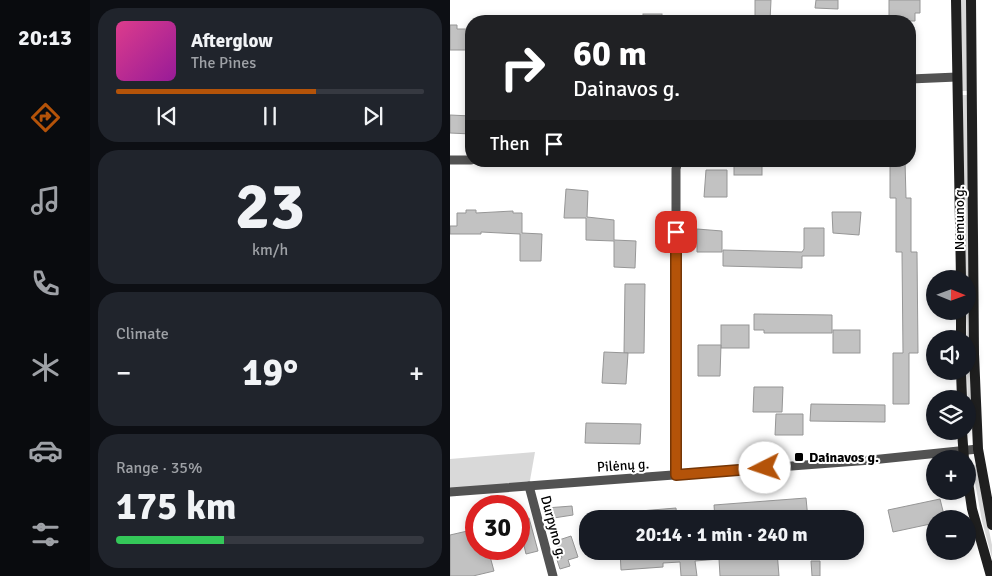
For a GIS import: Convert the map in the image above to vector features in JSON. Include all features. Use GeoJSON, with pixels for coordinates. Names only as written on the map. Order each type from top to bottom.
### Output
{"type":"FeatureCollection","features":[{"type":"Feature","properties":{"kind":"main road","name":"Nemuno g."},"geometry":{"type":"LineString","coordinates":[[956,0],[961,270]]}},
{"type":"Feature","properties":{"kind":"main road","name":"Nemuno g."},"geometry":{"type":"LineString","coordinates":[[971,0],[974,354],[978,449],[992,525]]}},
{"type":"Feature","properties":{"kind":"main road"},"geometry":{"type":"LineString","coordinates":[[971,500],[991,576]]}},
{"type":"Feature","properties":{"kind":"street"},"geometry":{"type":"LineString","coordinates":[[916,78],[957,77]]}},
{"type":"Feature","properties":{"kind":"street"},"geometry":{"type":"LineString","coordinates":[[450,160],[465,160]]}},
{"type":"Feature","properties":{"kind":"street"},"geometry":{"type":"LineString","coordinates":[[676,167],[676,475]]}},
{"type":"Feature","properties":{"kind":"street","name":"Pilėnų g."},"geometry":{"type":"LineString","coordinates":[[450,492],[926,456]]}},
{"type":"Feature","properties":{"kind":"street","name":"Durpyno g."},"geometry":{"type":"LineString","coordinates":[[529,486],[553,576]]}},
{"type":"Feature","properties":{"kind":"shaded area"},"geometry":{"type":"Polygon","coordinates":[[[961,0],[966,0],[967,91],[962,91],[961,0]]]}},
{"type":"Feature","properties":{"kind":"shaded area"},"geometry":{"type":"Polygon","coordinates":[[[962,95],[967,95],[970,270],[965,270],[962,95]]]}},
{"type":"Feature","properties":{"kind":"shaded area"},"geometry":{"type":"Polygon","coordinates":[[[966,320],[970,320],[971,330],[966,330],[966,320]]]}},
{"type":"Feature","properties":{"kind":"shaded area"},"geometry":{"type":"Polygon","coordinates":[[[967,380],[971,380],[971,390],[967,390],[967,380]]]}},
{"type":"Feature","properties":{"kind":"shaded area"},"geometry":{"type":"Polygon","coordinates":[[[535,452],[529,486],[450,492],[450,459],[535,452]]]}},
{"type":"Feature","properties":{"kind":"shaded area"},"geometry":{"type":"Polygon","coordinates":[[[976,465],[992,545],[992,558],[982,521],[976,488],[976,465]]]}},
{"type":"Feature","properties":{"kind":"building"},"geometry":{"type":"Polygon","coordinates":[[[755,0],[771,0],[770,15],[755,15],[755,0]]]}},
{"type":"Feature","properties":{"kind":"building"},"geometry":{"type":"Polygon","coordinates":[[[816,0],[838,0],[838,9],[815,8],[816,0]]]}},
{"type":"Feature","properties":{"kind":"building"},"geometry":{"type":"Polygon","coordinates":[[[889,0],[920,0],[920,13],[915,13],[915,15],[889,15],[889,0]]]}},
{"type":"Feature","properties":{"kind":"building"},"geometry":{"type":"Polygon","coordinates":[[[643,14],[662,14],[662,15],[643,14]]]}},
{"type":"Feature","properties":{"kind":"building"},"geometry":{"type":"Polygon","coordinates":[[[450,25],[457,25],[457,29],[465,29],[465,50],[450,50],[450,25]]]}},
{"type":"Feature","properties":{"kind":"building"},"geometry":{"type":"Polygon","coordinates":[[[450,115],[465,116],[465,134],[450,133],[450,115]]]}},
{"type":"Feature","properties":{"kind":"building"},"geometry":{"type":"Polygon","coordinates":[[[734,167],[762,167],[762,175],[734,175],[734,167]]]}},
{"type":"Feature","properties":{"kind":"building"},"geometry":{"type":"Polygon","coordinates":[[[890,167],[905,167],[906,198],[911,198],[911,252],[917,252],[918,353],[909,353],[909,404],[893,404],[893,353],[903,353],[902,252],[896,252],[896,198],[890,198],[890,167]]]}},
{"type":"Feature","properties":{"kind":"building"},"geometry":{"type":"Polygon","coordinates":[[[706,170],[727,170],[727,197],[704,197],[706,170]]]}},
{"type":"Feature","properties":{"kind":"building"},"geometry":{"type":"Polygon","coordinates":[[[566,189],[588,191],[587,217],[614,220],[614,240],[636,241],[635,268],[614,267],[614,241],[586,240],[586,218],[564,218],[566,189]]]}},
{"type":"Feature","properties":{"kind":"building"},"geometry":{"type":"Polygon","coordinates":[[[466,210],[476,210],[476,213],[513,211],[513,213],[522,213],[522,233],[542,234],[541,261],[520,261],[520,234],[481,232],[481,234],[450,234],[450,226],[457,226],[457,213],[466,213],[466,210]]]}},
{"type":"Feature","properties":{"kind":"building"},"geometry":{"type":"Polygon","coordinates":[[[832,212],[861,212],[859,235],[833,233],[832,212]]]}},
{"type":"Feature","properties":{"kind":"building"},"geometry":{"type":"Polygon","coordinates":[[[804,228],[824,228],[824,256],[802,256],[802,268],[723,266],[723,250],[802,252],[804,249],[804,228]]]}},
{"type":"Feature","properties":{"kind":"building"},"geometry":{"type":"Polygon","coordinates":[[[697,229],[722,231],[722,252],[697,252],[697,229]]]}},
{"type":"Feature","properties":{"kind":"building"},"geometry":{"type":"Polygon","coordinates":[[[625,284],[645,284],[644,353],[624,353],[625,284]]]}},
{"type":"Feature","properties":{"kind":"building"},"geometry":{"type":"Polygon","coordinates":[[[754,314],[832,315],[832,333],[764,333],[764,330],[754,330],[754,314]]]}},
{"type":"Feature","properties":{"kind":"building"},"geometry":{"type":"Polygon","coordinates":[[[721,325],[749,325],[749,348],[721,348],[721,325]]]}},
{"type":"Feature","properties":{"kind":"building"},"geometry":{"type":"Polygon","coordinates":[[[833,330],[860,330],[860,353],[833,353],[833,330]]]}},
{"type":"Feature","properties":{"kind":"building"},"geometry":{"type":"Polygon","coordinates":[[[698,345],[721,345],[720,376],[698,376],[698,345]]]}},
{"type":"Feature","properties":{"kind":"building"},"geometry":{"type":"Polygon","coordinates":[[[604,352],[628,353],[626,384],[602,383],[604,352]]]}},
{"type":"Feature","properties":{"kind":"building"},"geometry":{"type":"Polygon","coordinates":[[[754,387],[783,387],[782,412],[753,412],[754,387]]]}},
{"type":"Feature","properties":{"kind":"building"},"geometry":{"type":"Polygon","coordinates":[[[811,404],[885,405],[885,422],[810,421],[811,404]]]}},
{"type":"Feature","properties":{"kind":"building"},"geometry":{"type":"Polygon","coordinates":[[[776,414],[803,414],[803,435],[775,435],[776,414]]]}},
{"type":"Feature","properties":{"kind":"building"},"geometry":{"type":"Polygon","coordinates":[[[586,423],[641,424],[640,444],[585,443],[586,423]]]}},
{"type":"Feature","properties":{"kind":"building"},"geometry":{"type":"Polygon","coordinates":[[[806,498],[807,510],[714,510],[714,505],[806,498]]]}},
{"type":"Feature","properties":{"kind":"building"},"geometry":{"type":"Polygon","coordinates":[[[940,500],[943,510],[926,510],[926,525],[893,532],[888,510],[940,500]]]}},
{"type":"Feature","properties":{"kind":"building"},"geometry":{"type":"Polygon","coordinates":[[[572,506],[573,515],[547,519],[546,508],[572,506]]]}},
{"type":"Feature","properties":{"kind":"building"},"geometry":{"type":"Polygon","coordinates":[[[676,508],[676,510],[652,510],[676,508]]]}},
{"type":"Feature","properties":{"kind":"building"},"geometry":{"type":"Polygon","coordinates":[[[530,522],[538,551],[530,553],[530,522]]]}},
{"type":"Feature","properties":{"kind":"building"},"geometry":{"type":"Polygon","coordinates":[[[465,532],[465,560],[491,560],[494,571],[473,576],[450,576],[450,535],[465,532]]]}},
{"type":"Feature","properties":{"kind":"building"},"geometry":{"type":"Polygon","coordinates":[[[571,536],[578,557],[568,560],[570,566],[560,569],[557,560],[562,558],[556,541],[571,536]]]}},
{"type":"Feature","properties":{"kind":"building"},"geometry":{"type":"Polygon","coordinates":[[[620,560],[707,560],[695,561],[697,576],[681,576],[680,562],[663,563],[663,567],[621,570],[620,560]]]}},
{"type":"Feature","properties":{"kind":"building"},"geometry":{"type":"Polygon","coordinates":[[[719,560],[778,560],[779,576],[720,576],[719,560]]]}},
{"type":"Feature","properties":{"kind":"building"},"geometry":{"type":"Polygon","coordinates":[[[811,561],[820,561],[820,576],[812,576],[811,561]]]}},
{"type":"Feature","properties":{"kind":"place","name":"Dainavos g."},"geometry":{"type":"Point","coordinates":[799,457]}},
{"type":"Feature","properties":{"kind":"route"},"geometry":{"type":"LineString","coordinates":[[676,232],[676,475],[765,468]]}}]}
